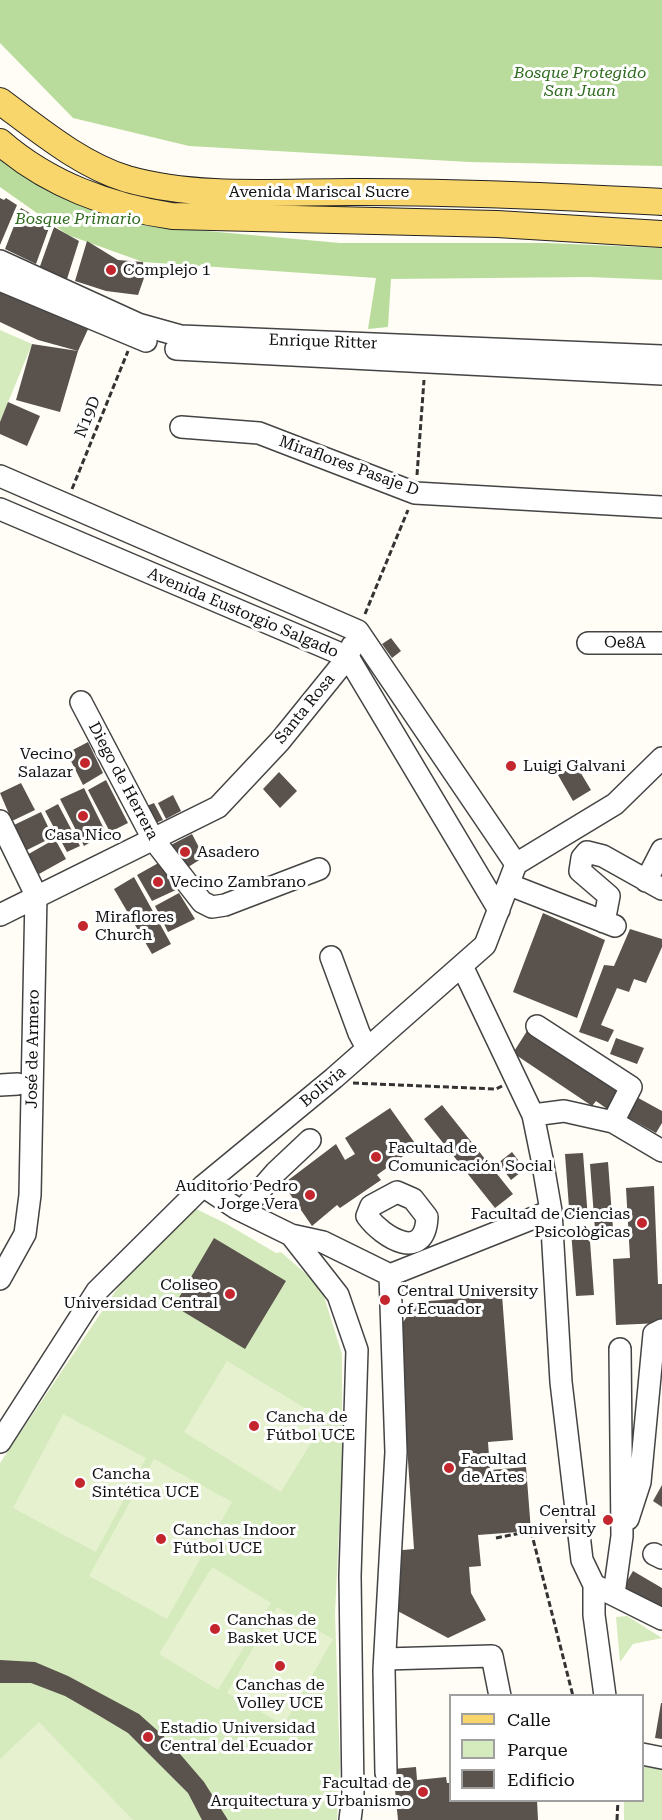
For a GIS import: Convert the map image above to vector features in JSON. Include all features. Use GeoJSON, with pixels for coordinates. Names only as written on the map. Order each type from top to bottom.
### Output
{"type":"FeatureCollection","features":[{"type":"Feature","properties":{"kind":"main road"},"geometry":{"type":"LineString","coordinates":[[0,81],[71,139],[128,166],[187,177],[255,181],[327,191]]}},
{"type":"Feature","properties":{"kind":"main road","name":"Avenida Mariscal Sucre"},"geometry":{"type":"LineString","coordinates":[[0,101],[46,135],[114,174],[140,182],[225,191],[501,193],[662,202]]}},
{"type":"Feature","properties":{"kind":"main road","name":"Avenida Mariscal Sucre"},"geometry":{"type":"LineString","coordinates":[[0,143],[28,164],[113,204],[172,216],[497,224],[662,234]]}},
{"type":"Feature","properties":{"kind":"main road"},"geometry":{"type":"LineString","coordinates":[[224,219],[225,191]]}},
{"type":"Feature","properties":{"kind":"street","name":"Enrique Ritter"},"geometry":{"type":"LineString","coordinates":[[0,261],[138,324],[181,336],[662,356]]}},
{"type":"Feature","properties":{"kind":"street","name":"Enrique Ritter"},"geometry":{"type":"LineString","coordinates":[[0,280],[133,338],[184,351],[662,374]]}},
{"type":"Feature","properties":{"kind":"street","name":"Miraflores Pasaje D"},"geometry":{"type":"LineString","coordinates":[[181,427],[259,433],[415,493],[662,507]]}},
{"type":"Feature","properties":{"kind":"street","name":"Avenida Eustorgio Salgado"},"geometry":{"type":"LineString","coordinates":[[0,476],[358,631],[516,864]]}},
{"type":"Feature","properties":{"kind":"street","name":"Avenida Eustorgio Salgado"},"geometry":{"type":"LineString","coordinates":[[0,509],[348,657],[499,910]]}},
{"type":"Feature","properties":{"kind":"street","name":"Santa Rosa"},"geometry":{"type":"LineString","coordinates":[[0,915],[218,807],[280,741],[348,657],[358,631]]}},
{"type":"Feature","properties":{"kind":"street","name":"Oe8A"},"geometry":{"type":"LineString","coordinates":[[588,643],[662,643]]}},
{"type":"Feature","properties":{"kind":"street","name":"Diego de Herrera"},"geometry":{"type":"LineString","coordinates":[[81,702],[153,839],[202,902],[212,907],[225,905],[319,868]]}},
{"type":"Feature","properties":{"kind":"street"},"geometry":{"type":"LineString","coordinates":[[516,864],[615,804],[662,758]]}},
{"type":"Feature","properties":{"kind":"street","name":"José de Armero"},"geometry":{"type":"LineString","coordinates":[[0,821],[36,896],[30,1196],[25,1234],[0,1279]]}},
{"type":"Feature","properties":{"kind":"street"},"geometry":{"type":"LineString","coordinates":[[510,885],[610,924],[609,896],[580,871],[584,855],[591,851],[596,853],[654,885],[662,850]]}},
{"type":"Feature","properties":{"kind":"street","name":"Bolivia"},"geometry":{"type":"LineString","coordinates":[[0,1442],[97,1290],[203,1186],[485,945],[510,885],[516,864]]}},
{"type":"Feature","properties":{"kind":"street"},"geometry":{"type":"LineString","coordinates":[[331,957],[359,1033],[367,1048]]}},
{"type":"Feature","properties":{"kind":"street"},"geometry":{"type":"LineString","coordinates":[[462,966],[533,1115],[551,1211],[561,1382],[579,1537],[582,1560],[594,1585],[594,1615],[605,1694]]}},
{"type":"Feature","properties":{"kind":"street"},"geometry":{"type":"LineString","coordinates":[[537,1026],[631,1087],[613,1122]]}},
{"type":"Feature","properties":{"kind":"street"},"geometry":{"type":"LineString","coordinates":[[533,1115],[564,1111],[613,1122],[662,1151]]}},
{"type":"Feature","properties":{"kind":"street"},"geometry":{"type":"LineString","coordinates":[[242,1211],[276,1172],[310,1140]]}},
{"type":"Feature","properties":{"kind":"street"},"geometry":{"type":"LineString","coordinates":[[203,1186],[242,1211],[291,1234],[323,1242],[390,1275],[551,1211]]}},
{"type":"Feature","properties":{"kind":"street"},"geometry":{"type":"LineString","coordinates":[[291,1234],[338,1294],[357,1350],[350,1576],[353,1795],[350,1820]]}},
{"type":"Feature","properties":{"kind":"street"},"geometry":{"type":"LineString","coordinates":[[412,1243],[428,1261]]}},
{"type":"Feature","properties":{"kind":"street"},"geometry":{"type":"LineString","coordinates":[[386,1773],[385,1659],[396,1452],[390,1275]]}},
{"type":"Feature","properties":{"kind":"street"},"geometry":{"type":"LineString","coordinates":[[622,1536],[640,1482],[657,1359],[654,1334],[662,1330]]}},
{"type":"Feature","properties":{"kind":"street"},"geometry":{"type":"LineString","coordinates":[[614,1594],[622,1536],[620,1349]]}},
{"type":"Feature","properties":{"kind":"street"},"geometry":{"type":"LineString","coordinates":[[594,1585],[662,1619]]}},
{"type":"Feature","properties":{"kind":"street"},"geometry":{"type":"LineString","coordinates":[[385,1659],[492,1656],[500,1694]]}},
{"type":"Feature","properties":{"kind":"street"},"geometry":{"type":"LineString","coordinates":[[644,1754],[662,1758]]}},
{"type":"Feature","properties":{"kind":"path","name":"N19D"},"geometry":{"type":"LineString","coordinates":[[65,505],[133,338]]}},
{"type":"Feature","properties":{"kind":"path"},"geometry":{"type":"LineString","coordinates":[[358,631],[415,493],[425,363]]}},
{"type":"Feature","properties":{"kind":"path"},"geometry":{"type":"LineString","coordinates":[[349,1082],[496,1089],[516,1077]]}},
{"type":"Feature","properties":{"kind":"path"},"geometry":{"type":"LineString","coordinates":[[496,1538],[531,1532],[573,1694]]}},
{"type":"Feature","properties":{"kind":"path"},"geometry":{"type":"LineString","coordinates":[[617,1820],[618,1802]]}},
{"type":"Feature","properties":{"kind":"green space","name":"Bosque Protegido San Juan"},"geometry":{"type":"Polygon","coordinates":[[[0,0],[662,0],[662,166],[469,162],[189,146],[73,118],[0,43],[0,0]]]}},
{"type":"Feature","properties":{"kind":"green space","name":"Bosque Primario"},"geometry":{"type":"Polygon","coordinates":[[[0,145],[64,191],[129,224],[340,243],[547,243],[662,248],[662,280],[589,277],[391,279],[388,327],[368,329],[376,278],[143,262],[68,235],[0,187],[0,145]]]}},
{"type":"Feature","properties":{"kind":"green space"},"geometry":{"type":"Polygon","coordinates":[[[0,330],[32,344],[0,422],[0,330]]]}},
{"type":"Feature","properties":{"kind":"green space"},"geometry":{"type":"Polygon","coordinates":[[[192,1207],[225,1223],[276,1253],[281,1252],[321,1287],[342,1354],[342,1467],[335,1614],[340,1765],[337,1820],[0,1820],[0,1463],[127,1274],[192,1207]]]}},
{"type":"Feature","properties":{"kind":"green space","name":"Cancha de Fútbol UCE"},"geometry":{"type":"Polygon","coordinates":[[[227,1361],[325,1420],[281,1492],[184,1432],[227,1361]]]}},
{"type":"Feature","properties":{"kind":"green space","name":"Cancha Sintética UCE"},"geometry":{"type":"Polygon","coordinates":[[[63,1414],[146,1458],[96,1552],[13,1508],[63,1414]]]}},
{"type":"Feature","properties":{"kind":"green space","name":"Canchas Indoor Fútbol UCE"},"geometry":{"type":"Polygon","coordinates":[[[154,1459],[232,1502],[167,1619],[89,1576],[154,1459]]]}},
{"type":"Feature","properties":{"kind":"green space","name":"Canchas de Basket UCE"},"geometry":{"type":"Polygon","coordinates":[[[212,1567],[271,1603],[218,1690],[159,1654],[212,1567]]]}},
{"type":"Feature","properties":{"kind":"green space","name":"Canchas de Volley UCE"},"geometry":{"type":"Polygon","coordinates":[[[277,1607],[333,1639],[284,1725],[227,1693],[277,1607]]]}},
{"type":"Feature","properties":{"kind":"green space"},"geometry":{"type":"Polygon","coordinates":[[[627,1616],[662,1638],[633,1644],[620,1662],[616,1617],[627,1616]]]}},
{"type":"Feature","properties":{"kind":"green space"},"geometry":{"type":"Polygon","coordinates":[[[39,1722],[133,1820],[0,1820],[0,1759],[39,1722]]]}},
{"type":"Feature","properties":{"kind":"green space"},"geometry":{"type":"Polygon","coordinates":[[[644,1763],[662,1767],[662,1820],[624,1820],[624,1802],[644,1802],[644,1763]]]}},
{"type":"Feature","properties":{"kind":"building"},"geometry":{"type":"Polygon","coordinates":[[[0,198],[4,200],[6,198],[17,205],[0,245],[0,198]]]}},
{"type":"Feature","properties":{"kind":"building"},"geometry":{"type":"Polygon","coordinates":[[[21,208],[50,225],[36,264],[5,249],[21,208]]]}},
{"type":"Feature","properties":{"kind":"building"},"geometry":{"type":"Polygon","coordinates":[[[54,227],[79,241],[67,279],[39,269],[54,227]]]}},
{"type":"Feature","properties":{"kind":"building","name":"Complejo 1"},"geometry":{"type":"Polygon","coordinates":[[[87,241],[118,260],[143,262],[144,278],[138,295],[106,291],[75,281],[87,241]]]}},
{"type":"Feature","properties":{"kind":"building"},"geometry":{"type":"Polygon","coordinates":[[[0,290],[89,327],[78,351],[38,340],[0,322],[0,290]]]}},
{"type":"Feature","properties":{"kind":"building"},"geometry":{"type":"Polygon","coordinates":[[[32,344],[78,351],[60,412],[16,400],[32,344]]]}},
{"type":"Feature","properties":{"kind":"building"},"geometry":{"type":"Polygon","coordinates":[[[8,402],[40,416],[27,446],[0,434],[0,422],[8,402]]]}},
{"type":"Feature","properties":{"kind":"building"},"geometry":{"type":"Polygon","coordinates":[[[391,638],[401,651],[392,658],[382,644],[391,638]]]}},
{"type":"Feature","properties":{"kind":"building","name":"Vecino Salazar"},"geometry":{"type":"Polygon","coordinates":[[[88,742],[103,773],[83,785],[67,753],[88,742]]]}},
{"type":"Feature","properties":{"kind":"building"},"geometry":{"type":"Polygon","coordinates":[[[576,765],[591,790],[573,801],[558,775],[576,765]]]}},
{"type":"Feature","properties":{"kind":"building"},"geometry":{"type":"Polygon","coordinates":[[[279,772],[297,791],[280,808],[263,789],[279,772]]]}},
{"type":"Feature","properties":{"kind":"building"},"geometry":{"type":"Polygon","coordinates":[[[106,780],[128,823],[110,832],[88,790],[106,780]]]}},
{"type":"Feature","properties":{"kind":"building"},"geometry":{"type":"Polygon","coordinates":[[[21,783],[35,810],[12,821],[0,793],[21,783]]]}},
{"type":"Feature","properties":{"kind":"building","name":"Casa Nico"},"geometry":{"type":"Polygon","coordinates":[[[84,788],[106,833],[84,846],[60,799],[84,788]]]}},
{"type":"Feature","properties":{"kind":"building"},"geometry":{"type":"Polygon","coordinates":[[[173,795],[181,811],[166,819],[158,803],[173,795]]]}},
{"type":"Feature","properties":{"kind":"building"},"geometry":{"type":"Polygon","coordinates":[[[154,803],[163,820],[151,825],[142,808],[154,803]]]}},
{"type":"Feature","properties":{"kind":"building"},"geometry":{"type":"Polygon","coordinates":[[[58,804],[80,846],[67,852],[45,811],[58,804]]]}},
{"type":"Feature","properties":{"kind":"building"},"geometry":{"type":"Polygon","coordinates":[[[41,812],[53,837],[25,851],[14,825],[41,812]]]}},
{"type":"Feature","properties":{"kind":"building","name":"Asadero"},"geometry":{"type":"Polygon","coordinates":[[[192,834],[204,857],[182,871],[165,848],[192,834]]]}},
{"type":"Feature","properties":{"kind":"building"},"geometry":{"type":"Polygon","coordinates":[[[55,839],[66,859],[39,874],[25,856],[55,839]]]}},
{"type":"Feature","properties":{"kind":"building","name":"Vecino Zambrano"},"geometry":{"type":"Polygon","coordinates":[[[162,861],[178,889],[152,901],[137,875],[162,861]]]}},
{"type":"Feature","properties":{"kind":"building"},"geometry":{"type":"Polygon","coordinates":[[[134,877],[171,944],[152,954],[114,889],[134,877]]]}},
{"type":"Feature","properties":{"kind":"building"},"geometry":{"type":"Polygon","coordinates":[[[179,893],[195,919],[168,932],[155,906],[179,893]]]}},
{"type":"Feature","properties":{"kind":"building"},"geometry":{"type":"Polygon","coordinates":[[[543,913],[605,940],[577,1018],[513,992],[543,913]]]}},
{"type":"Feature","properties":{"kind":"building"},"geometry":{"type":"Polygon","coordinates":[[[630,929],[662,939],[662,947],[646,983],[634,979],[629,992],[617,988],[601,1025],[614,1030],[608,1042],[579,1032],[604,965],[614,966],[630,929]]]}},
{"type":"Feature","properties":{"kind":"building"},"geometry":{"type":"Polygon","coordinates":[[[527,1031],[623,1092],[610,1111],[596,1101],[592,1106],[513,1053],[527,1031]]]}},
{"type":"Feature","properties":{"kind":"building"},"geometry":{"type":"Polygon","coordinates":[[[616,1038],[644,1048],[637,1064],[610,1054],[616,1038]]]}},
{"type":"Feature","properties":{"kind":"building"},"geometry":{"type":"Polygon","coordinates":[[[631,1094],[662,1111],[662,1123],[656,1133],[620,1113],[631,1094]]]}},
{"type":"Feature","properties":{"kind":"building"},"geometry":{"type":"Polygon","coordinates":[[[442,1105],[513,1194],[495,1208],[424,1119],[442,1105]]]}},
{"type":"Feature","properties":{"kind":"building","name":"Facultad de Comunicación Social"},"geometry":{"type":"Polygon","coordinates":[[[390,1108],[417,1146],[377,1175],[381,1180],[340,1208],[337,1205],[312,1226],[283,1184],[336,1144],[345,1160],[355,1154],[345,1138],[390,1108]]]}},
{"type":"Feature","properties":{"kind":"building"},"geometry":{"type":"Polygon","coordinates":[[[512,1152],[525,1169],[511,1180],[498,1163],[512,1152]]]}},
{"type":"Feature","properties":{"kind":"building"},"geometry":{"type":"Polygon","coordinates":[[[583,1153],[588,1219],[570,1221],[565,1154],[583,1153]]]}},
{"type":"Feature","properties":{"kind":"building"},"geometry":{"type":"Polygon","coordinates":[[[608,1162],[613,1229],[595,1230],[590,1164],[608,1162]]]}},
{"type":"Feature","properties":{"kind":"building","name":"Facultad de Ciencias Psicològicas"},"geometry":{"type":"Polygon","coordinates":[[[654,1186],[658,1284],[662,1284],[662,1323],[616,1325],[613,1259],[630,1258],[626,1188],[654,1186]]]}},
{"type":"Feature","properties":{"kind":"building"},"geometry":{"type":"Polygon","coordinates":[[[589,1228],[594,1295],[576,1296],[571,1230],[589,1228]]]}},
{"type":"Feature","properties":{"kind":"building","name":"Coliseo Universidad Central"},"geometry":{"type":"Polygon","coordinates":[[[214,1238],[286,1281],[245,1349],[174,1306],[214,1238]]]}},
{"type":"Feature","properties":{"kind":"building","name":"Facultad de Artes"},"geometry":{"type":"Polygon","coordinates":[[[502,1295],[513,1440],[488,1442],[490,1470],[526,1467],[531,1531],[478,1535],[481,1566],[469,1567],[471,1593],[486,1620],[448,1638],[394,1609],[392,1551],[414,1549],[399,1328],[417,1302],[502,1295]]]}},
{"type":"Feature","properties":{"kind":"building"},"geometry":{"type":"Polygon","coordinates":[[[662,1485],[662,1507],[653,1501],[662,1485]]]}},
{"type":"Feature","properties":{"kind":"building"},"geometry":{"type":"Polygon","coordinates":[[[633,1571],[662,1588],[662,1616],[620,1593],[633,1571]]]}},
{"type":"Feature","properties":{"kind":"building","name":"Estadio Universidad Central del Ecuador"},"geometry":{"type":"Polygon","coordinates":[[[0,1660],[35,1662],[68,1676],[139,1714],[168,1740],[204,1782],[228,1820],[202,1820],[188,1793],[128,1733],[65,1696],[31,1683],[0,1683],[0,1660]]]}},
{"type":"Feature","properties":{"kind":"building"},"geometry":{"type":"Polygon","coordinates":[[[662,1703],[662,1739],[655,1738],[662,1703]]]}},
{"type":"Feature","properties":{"kind":"building","name":"Facultad de Arquitectura y Urbanismo"},"geometry":{"type":"Polygon","coordinates":[[[416,1767],[417,1780],[446,1777],[449,1783],[449,1802],[537,1802],[538,1820],[398,1820],[393,1769],[416,1767]]]}},
{"type":"Feature","properties":{"kind":"place","name":"Complejo 1"},"geometry":{"type":"Point","coordinates":[111,270]}},
{"type":"Feature","properties":{"kind":"place","name":"Vecino Salazar"},"geometry":{"type":"Point","coordinates":[85,763]}},
{"type":"Feature","properties":{"kind":"place","name":"Luigi Galvani"},"geometry":{"type":"Point","coordinates":[511,766]}},
{"type":"Feature","properties":{"kind":"place","name":"Casa Nico"},"geometry":{"type":"Point","coordinates":[83,816]}},
{"type":"Feature","properties":{"kind":"place","name":"Asadero"},"geometry":{"type":"Point","coordinates":[185,852]}},
{"type":"Feature","properties":{"kind":"place","name":"Vecino Zambrano"},"geometry":{"type":"Point","coordinates":[158,882]}},
{"type":"Feature","properties":{"kind":"place","name":"Miraflores Church"},"geometry":{"type":"Point","coordinates":[83,926]}},
{"type":"Feature","properties":{"kind":"place","name":"Facultad de Comunicación Social"},"geometry":{"type":"Point","coordinates":[376,1157]}},
{"type":"Feature","properties":{"kind":"place","name":"Auditorio Pedro Jorge Vera"},"geometry":{"type":"Point","coordinates":[310,1195]}},
{"type":"Feature","properties":{"kind":"place","name":"Facultad de Ciencias Psicològicas"},"geometry":{"type":"Point","coordinates":[642,1223]}},
{"type":"Feature","properties":{"kind":"place","name":"Coliseo Universidad Central"},"geometry":{"type":"Point","coordinates":[230,1294]}},
{"type":"Feature","properties":{"kind":"place","name":"Central University of Ecuador"},"geometry":{"type":"Point","coordinates":[385,1300]}},
{"type":"Feature","properties":{"kind":"place","name":"Cancha de Fútbol UCE"},"geometry":{"type":"Point","coordinates":[254,1426]}},
{"type":"Feature","properties":{"kind":"place","name":"Facultad de Artes"},"geometry":{"type":"Point","coordinates":[449,1468]}},
{"type":"Feature","properties":{"kind":"place","name":"Cancha Sintética UCE"},"geometry":{"type":"Point","coordinates":[80,1483]}},
{"type":"Feature","properties":{"kind":"place","name":"Central university"},"geometry":{"type":"Point","coordinates":[608,1520]}},
{"type":"Feature","properties":{"kind":"place","name":"Canchas Indoor Fútbol UCE"},"geometry":{"type":"Point","coordinates":[161,1539]}},
{"type":"Feature","properties":{"kind":"place","name":"Canchas de Basket UCE"},"geometry":{"type":"Point","coordinates":[215,1629]}},
{"type":"Feature","properties":{"kind":"place","name":"Canchas de Volley UCE"},"geometry":{"type":"Point","coordinates":[280,1666]}},
{"type":"Feature","properties":{"kind":"place","name":"Estadio Universidad Central del Ecuador"},"geometry":{"type":"Point","coordinates":[148,1737]}},
{"type":"Feature","properties":{"kind":"place","name":"Facultad de Arquitectura y Urbanismo"},"geometry":{"type":"Point","coordinates":[423,1792]}}]}
